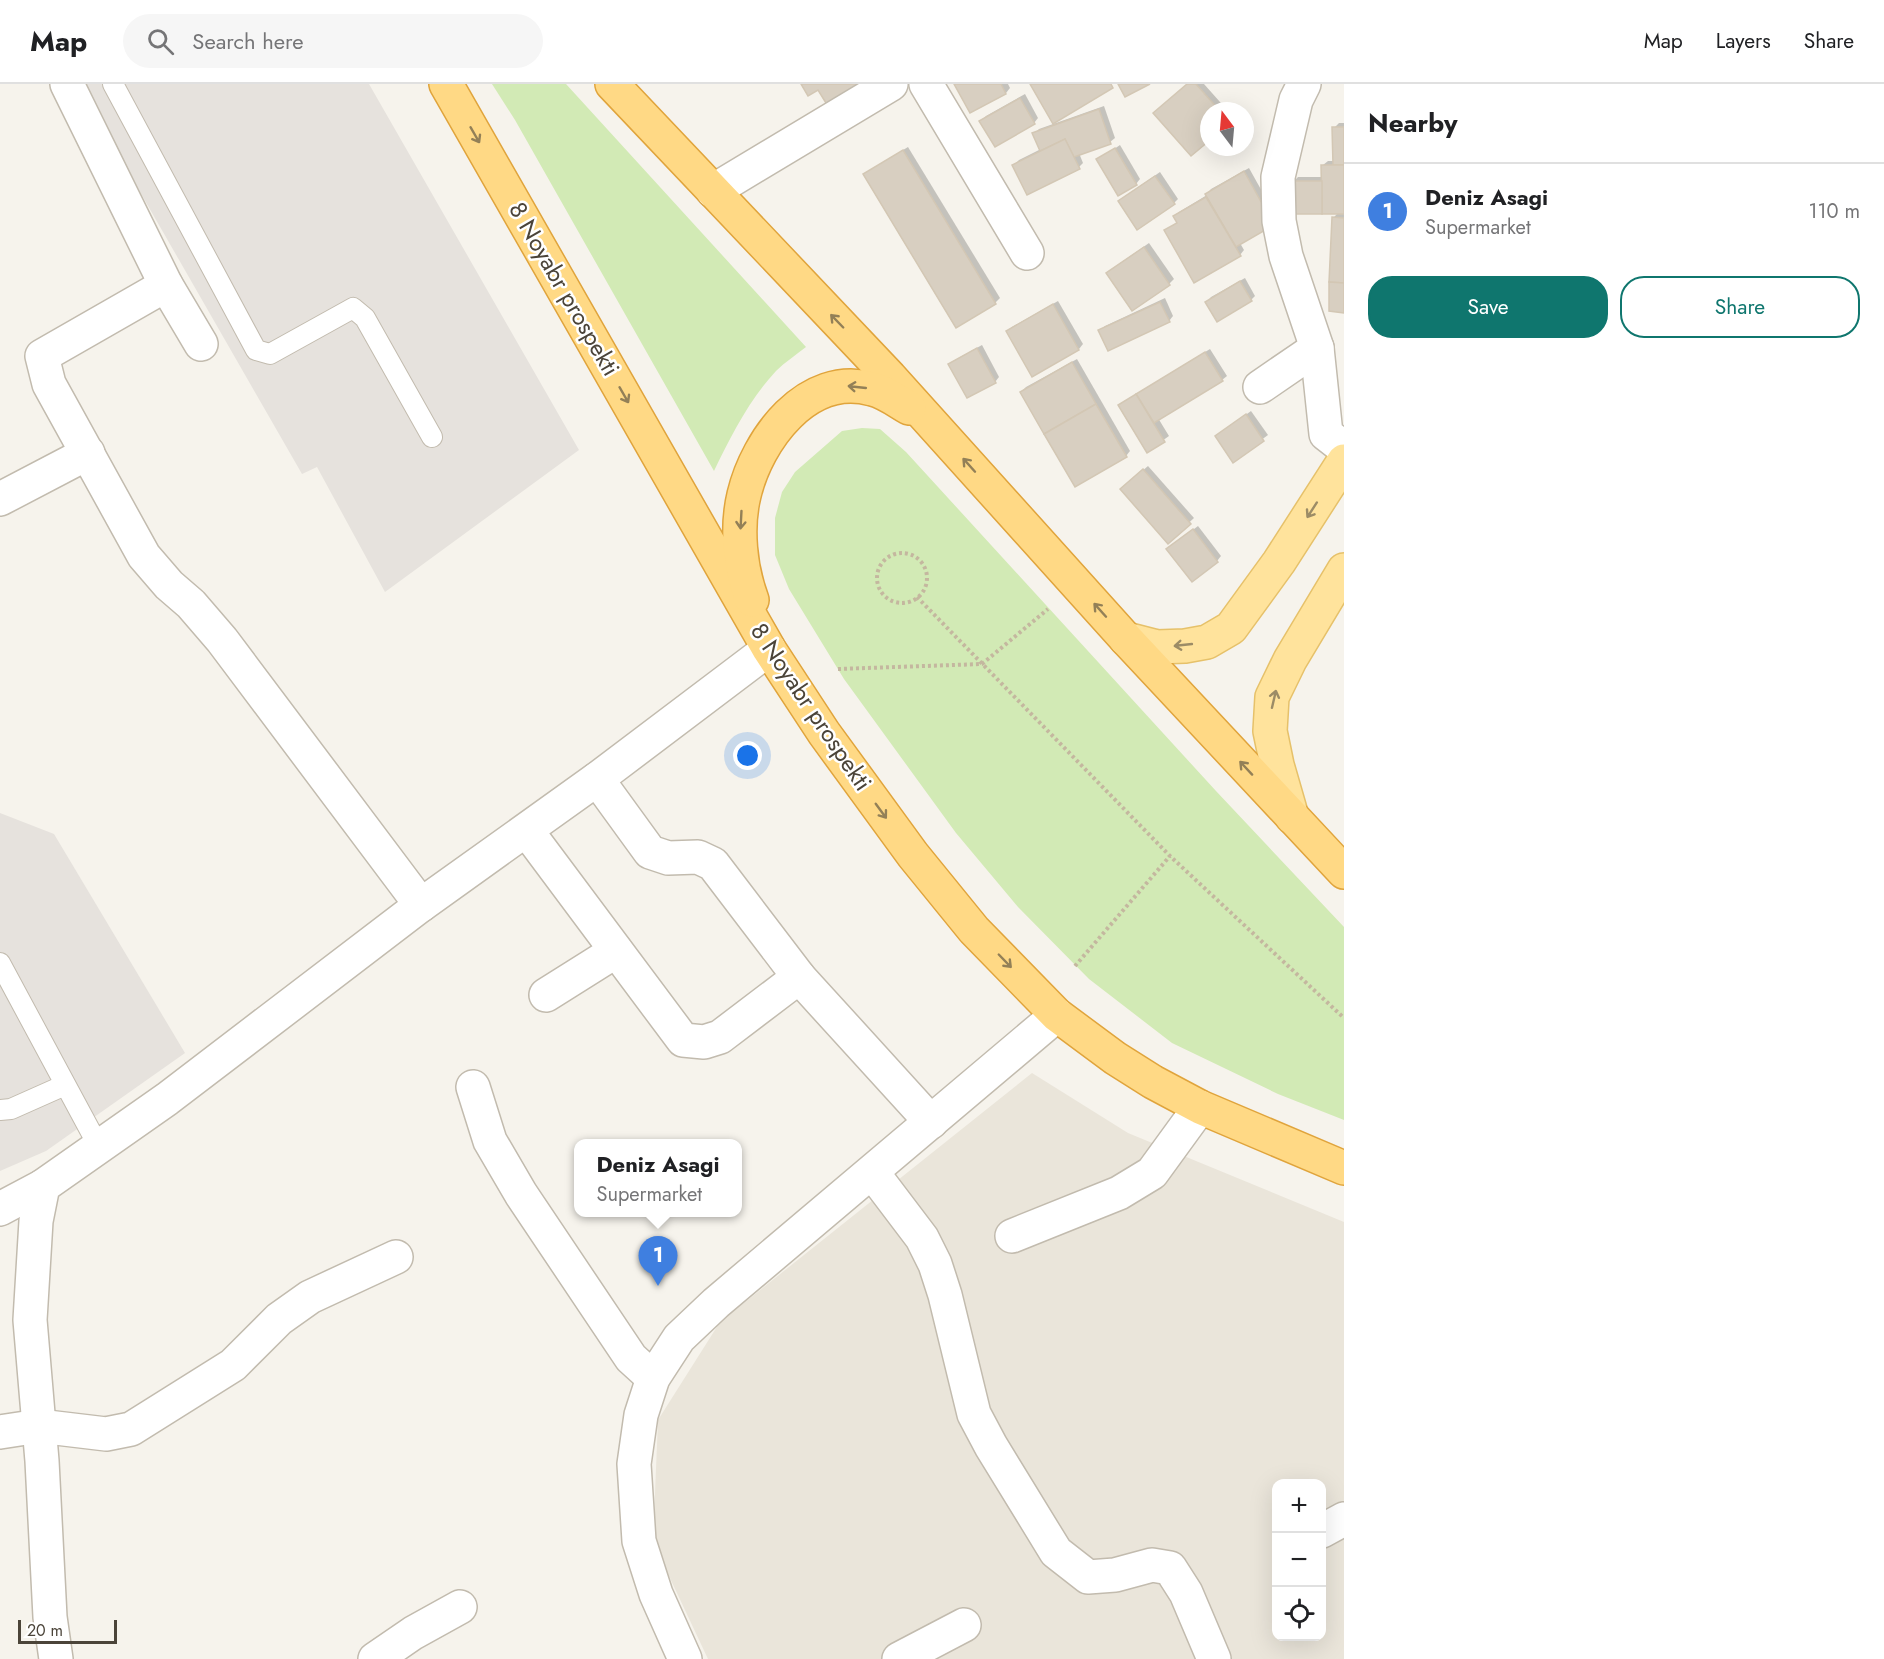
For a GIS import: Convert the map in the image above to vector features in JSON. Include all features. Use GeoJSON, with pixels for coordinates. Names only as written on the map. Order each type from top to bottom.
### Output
{"type":"FeatureCollection","features":[{"type":"Feature","properties":{"kind":"highway","name":"8 Noyabr prospekti"},"geometry":{"type":"LineString","coordinates":[[446,84],[769,649],[824,733],[913,855],[974,930],[1057,1015],[1143,1076],[1200,1107],[1344,1168]]}},
{"type":"Feature","properties":{"kind":"highway"},"geometry":{"type":"LineString","coordinates":[[612,84],[890,376],[1126,639],[1344,872]]}},
{"type":"Feature","properties":{"kind":"highway"},"geometry":{"type":"LineString","coordinates":[[769,649],[745,582],[741,520],[744,495],[759,453],[776,427],[795,408],[821,392],[846,386],[872,389],[928,419]]}},
{"type":"Feature","properties":{"kind":"main road"},"geometry":{"type":"LineString","coordinates":[[1126,639],[1157,647],[1185,646],[1208,642],[1231,628],[1278,562],[1344,461]]}},
{"type":"Feature","properties":{"kind":"main road"},"geometry":{"type":"LineString","coordinates":[[1292,817],[1270,731],[1272,697],[1290,660],[1344,570]]}},
{"type":"Feature","properties":{"kind":"street"},"geometry":{"type":"LineString","coordinates":[[68,84],[166,285],[201,344]]}},
{"type":"Feature","properties":{"kind":"street"},"geometry":{"type":"LineString","coordinates":[[713,191],[891,84]]}},
{"type":"Feature","properties":{"kind":"street"},"geometry":{"type":"LineString","coordinates":[[926,84],[1027,253]]}},
{"type":"Feature","properties":{"kind":"street"},"geometry":{"type":"LineString","coordinates":[[1304,84],[1296,100],[1278,177],[1279,221],[1287,255],[1317,348],[1326,434],[1344,448]]}},
{"type":"Feature","properties":{"kind":"street"},"geometry":{"type":"LineString","coordinates":[[166,285],[42,356],[49,384],[144,556],[168,585],[191,604],[222,640],[421,905]]}},
{"type":"Feature","properties":{"kind":"street"},"geometry":{"type":"LineString","coordinates":[[1260,387],[1317,348]]}},
{"type":"Feature","properties":{"kind":"street"},"geometry":{"type":"LineString","coordinates":[[0,499],[88,453]]}},
{"type":"Feature","properties":{"kind":"street"},"geometry":{"type":"LineString","coordinates":[[0,1209],[43,1186],[167,1099],[421,905],[527,831],[769,649]]}},
{"type":"Feature","properties":{"kind":"street"},"geometry":{"type":"LineString","coordinates":[[597,779],[650,852],[668,858],[699,857],[713,864],[799,977],[931,1122]]}},
{"type":"Feature","properties":{"kind":"street"},"geometry":{"type":"LineString","coordinates":[[527,831],[684,1040],[704,1042],[720,1037],[799,977]]}},
{"type":"Feature","properties":{"kind":"street"},"geometry":{"type":"LineString","coordinates":[[546,995],[616,951]]}},
{"type":"Feature","properties":{"kind":"street"},"geometry":{"type":"LineString","coordinates":[[685,1659],[656,1594],[639,1541],[634,1464],[641,1415],[653,1378],[679,1338],[716,1303],[1057,1015]]}},
{"type":"Feature","properties":{"kind":"street"},"geometry":{"type":"LineString","coordinates":[[473,1087],[490,1141],[521,1194],[631,1358],[653,1378]]}},
{"type":"Feature","properties":{"kind":"street"},"geometry":{"type":"LineString","coordinates":[[1012,1236],[1119,1193],[1152,1173],[1200,1107]]}},
{"type":"Feature","properties":{"kind":"street"},"geometry":{"type":"LineString","coordinates":[[872,1172],[922,1238],[935,1264],[945,1295],[974,1414],[1056,1552],[1088,1577],[1115,1575],[1152,1564],[1170,1568],[1186,1593],[1214,1659]]}},
{"type":"Feature","properties":{"kind":"street"},"geometry":{"type":"LineString","coordinates":[[43,1186],[36,1221],[30,1320],[39,1426],[50,1617],[56,1659]]}},
{"type":"Feature","properties":{"kind":"street"},"geometry":{"type":"LineString","coordinates":[[0,1432],[39,1426],[106,1434],[131,1429],[233,1365],[279,1319],[310,1297],[396,1257]]}},
{"type":"Feature","properties":{"kind":"street"},"geometry":{"type":"LineString","coordinates":[[1326,1529],[1344,1520]]}},
{"type":"Feature","properties":{"kind":"street"},"geometry":{"type":"LineString","coordinates":[[375,1659],[413,1633],[460,1607]]}},
{"type":"Feature","properties":{"kind":"street"},"geometry":{"type":"LineString","coordinates":[[899,1659],[964,1625]]}},
{"type":"Feature","properties":{"kind":"lane"},"geometry":{"type":"LineString","coordinates":[[113,84],[256,350],[270,354],[353,308],[364,318],[432,437]]}},
{"type":"Feature","properties":{"kind":"lane"},"geometry":{"type":"LineString","coordinates":[[0,963],[99,1147]]}},
{"type":"Feature","properties":{"kind":"lane"},"geometry":{"type":"LineString","coordinates":[[0,1110],[11,1109],[65,1085]]}},
{"type":"Feature","properties":{"kind":"path"},"geometry":{"type":"LineString","coordinates":[[895,553],[905,553],[922,562],[927,580],[924,590],[917,597],[909,602],[899,603],[889,600],[882,593],[877,575],[886,558],[895,553]]}},
{"type":"Feature","properties":{"kind":"path"},"geometry":{"type":"LineString","coordinates":[[917,597],[1170,856],[1344,1018]]}},
{"type":"Feature","properties":{"kind":"path"},"geometry":{"type":"LineString","coordinates":[[838,669],[982,664],[1048,609]]}},
{"type":"Feature","properties":{"kind":"path"},"geometry":{"type":"LineString","coordinates":[[1075,966],[1170,856]]}},
{"type":"Feature","properties":{"kind":"shaded area"},"geometry":{"type":"Polygon","coordinates":[[[78,84],[369,84],[579,450],[385,592],[317,467],[302,474],[78,84]]]}},
{"type":"Feature","properties":{"kind":"shaded area"},"geometry":{"type":"Polygon","coordinates":[[[0,813],[54,834],[185,1053],[46,1151],[0,1171],[0,813]]]}},
{"type":"Feature","properties":{"kind":"shaded area"},"geometry":{"type":"Polygon","coordinates":[[[1032,1073],[1128,1133],[1344,1222],[1344,1659],[708,1659],[653,1542],[658,1420],[720,1322],[1032,1073]]]}},
{"type":"Feature","properties":{"kind":"green space"},"geometry":{"type":"Polygon","coordinates":[[[492,84],[566,84],[806,347],[776,371],[757,394],[714,471],[515,120],[492,84]]]}},
{"type":"Feature","properties":{"kind":"green space"},"geometry":{"type":"Polygon","coordinates":[[[862,428],[880,429],[906,452],[1216,791],[1344,927],[1344,1120],[1278,1094],[1172,1043],[1089,979],[1018,907],[956,833],[844,679],[789,589],[775,555],[775,518],[782,492],[795,472],[842,431],[862,428]]]}},
{"type":"Feature","properties":{"kind":"building"},"geometry":{"type":"Polygon","coordinates":[[[801,84],[863,84],[831,111],[818,90],[808,96],[801,84]]]}},
{"type":"Feature","properties":{"kind":"building"},"geometry":{"type":"Polygon","coordinates":[[[954,84],[1001,84],[1006,94],[970,113],[954,84]]]}},
{"type":"Feature","properties":{"kind":"building"},"geometry":{"type":"Polygon","coordinates":[[[1030,84],[1111,84],[1113,88],[1053,124],[1030,84]]]}},
{"type":"Feature","properties":{"kind":"building"},"geometry":{"type":"Polygon","coordinates":[[[1118,84],[1150,84],[1125,97],[1118,84]]]}},
{"type":"Feature","properties":{"kind":"building"},"geometry":{"type":"Polygon","coordinates":[[[1187,84],[1196,84],[1212,102],[1200,102],[1200,148],[1191,156],[1153,113],[1187,84]]]}},
{"type":"Feature","properties":{"kind":"building"},"geometry":{"type":"Polygon","coordinates":[[[1020,98],[1035,124],[995,147],[979,121],[1020,98]]]}},
{"type":"Feature","properties":{"kind":"building"},"geometry":{"type":"Polygon","coordinates":[[[1099,109],[1111,144],[1074,157],[1065,139],[1040,151],[1032,133],[1099,109]]]}},
{"type":"Feature","properties":{"kind":"building"},"geometry":{"type":"Polygon","coordinates":[[[1332,127],[1344,127],[1344,165],[1333,165],[1332,127]]]}},
{"type":"Feature","properties":{"kind":"building"},"geometry":{"type":"Polygon","coordinates":[[[1065,139],[1080,169],[1027,195],[1012,165],[1065,139]]]}},
{"type":"Feature","properties":{"kind":"building"},"geometry":{"type":"Polygon","coordinates":[[[1115,148],[1137,185],[1118,196],[1096,159],[1115,148]]]}},
{"type":"Feature","properties":{"kind":"building"},"geometry":{"type":"Polygon","coordinates":[[[903,150],[996,304],[956,328],[863,174],[903,150]]]}},
{"type":"Feature","properties":{"kind":"building"},"geometry":{"type":"Polygon","coordinates":[[[1321,165],[1344,165],[1344,214],[1322,214],[1321,165]]]}},
{"type":"Feature","properties":{"kind":"building"},"geometry":{"type":"Polygon","coordinates":[[[1244,171],[1274,225],[1236,247],[1205,194],[1244,171]]]}},
{"type":"Feature","properties":{"kind":"building"},"geometry":{"type":"Polygon","coordinates":[[[1155,176],[1175,204],[1137,230],[1118,201],[1155,176]]]}},
{"type":"Feature","properties":{"kind":"building"},"geometry":{"type":"Polygon","coordinates":[[[1291,181],[1322,181],[1322,214],[1291,214],[1291,181]]]}},
{"type":"Feature","properties":{"kind":"building"},"geometry":{"type":"Polygon","coordinates":[[[1206,197],[1241,256],[1194,283],[1164,230],[1177,223],[1173,216],[1206,197]]]}},
{"type":"Feature","properties":{"kind":"building"},"geometry":{"type":"Polygon","coordinates":[[[1332,217],[1344,218],[1344,283],[1329,282],[1332,217]]]}},
{"type":"Feature","properties":{"kind":"building"},"geometry":{"type":"Polygon","coordinates":[[[1144,247],[1170,285],[1132,311],[1106,273],[1144,247]]]}},
{"type":"Feature","properties":{"kind":"building"},"geometry":{"type":"Polygon","coordinates":[[[1240,281],[1252,301],[1217,322],[1205,302],[1240,281]]]}},
{"type":"Feature","properties":{"kind":"building"},"geometry":{"type":"Polygon","coordinates":[[[1329,282],[1344,283],[1344,313],[1329,311],[1329,282]]]}},
{"type":"Feature","properties":{"kind":"building"},"geometry":{"type":"Polygon","coordinates":[[[1160,302],[1170,322],[1108,351],[1098,330],[1160,302]]]}},
{"type":"Feature","properties":{"kind":"building"},"geometry":{"type":"Polygon","coordinates":[[[1053,304],[1079,350],[1032,377],[1006,331],[1053,304]]]}},
{"type":"Feature","properties":{"kind":"building"},"geometry":{"type":"Polygon","coordinates":[[[977,348],[996,383],[967,398],[948,364],[977,348]]]}},
{"type":"Feature","properties":{"kind":"building"},"geometry":{"type":"Polygon","coordinates":[[[1205,352],[1223,381],[1154,423],[1136,394],[1205,352]]]}},
{"type":"Feature","properties":{"kind":"building"},"geometry":{"type":"Polygon","coordinates":[[[1072,362],[1096,404],[1044,434],[1020,392],[1072,362]]]}},
{"type":"Feature","properties":{"kind":"building"},"geometry":{"type":"Polygon","coordinates":[[[1136,394],[1165,442],[1147,453],[1118,405],[1136,394]]]}},
{"type":"Feature","properties":{"kind":"building"},"geometry":{"type":"Polygon","coordinates":[[[1096,404],[1127,457],[1075,487],[1044,434],[1096,404]]]}},
{"type":"Feature","properties":{"kind":"building"},"geometry":{"type":"Polygon","coordinates":[[[1246,414],[1264,441],[1233,463],[1215,436],[1246,414]]]}},
{"type":"Feature","properties":{"kind":"building"},"geometry":{"type":"Polygon","coordinates":[[[1143,469],[1191,524],[1168,544],[1120,489],[1143,469]]]}},
{"type":"Feature","properties":{"kind":"building"},"geometry":{"type":"Polygon","coordinates":[[[1193,529],[1218,562],[1192,582],[1166,549],[1193,529]]]}},
{"type":"Feature","properties":{"kind":"place","name":"Deniz Asagi"},"geometry":{"type":"Point","coordinates":[658,1286]}}]}
